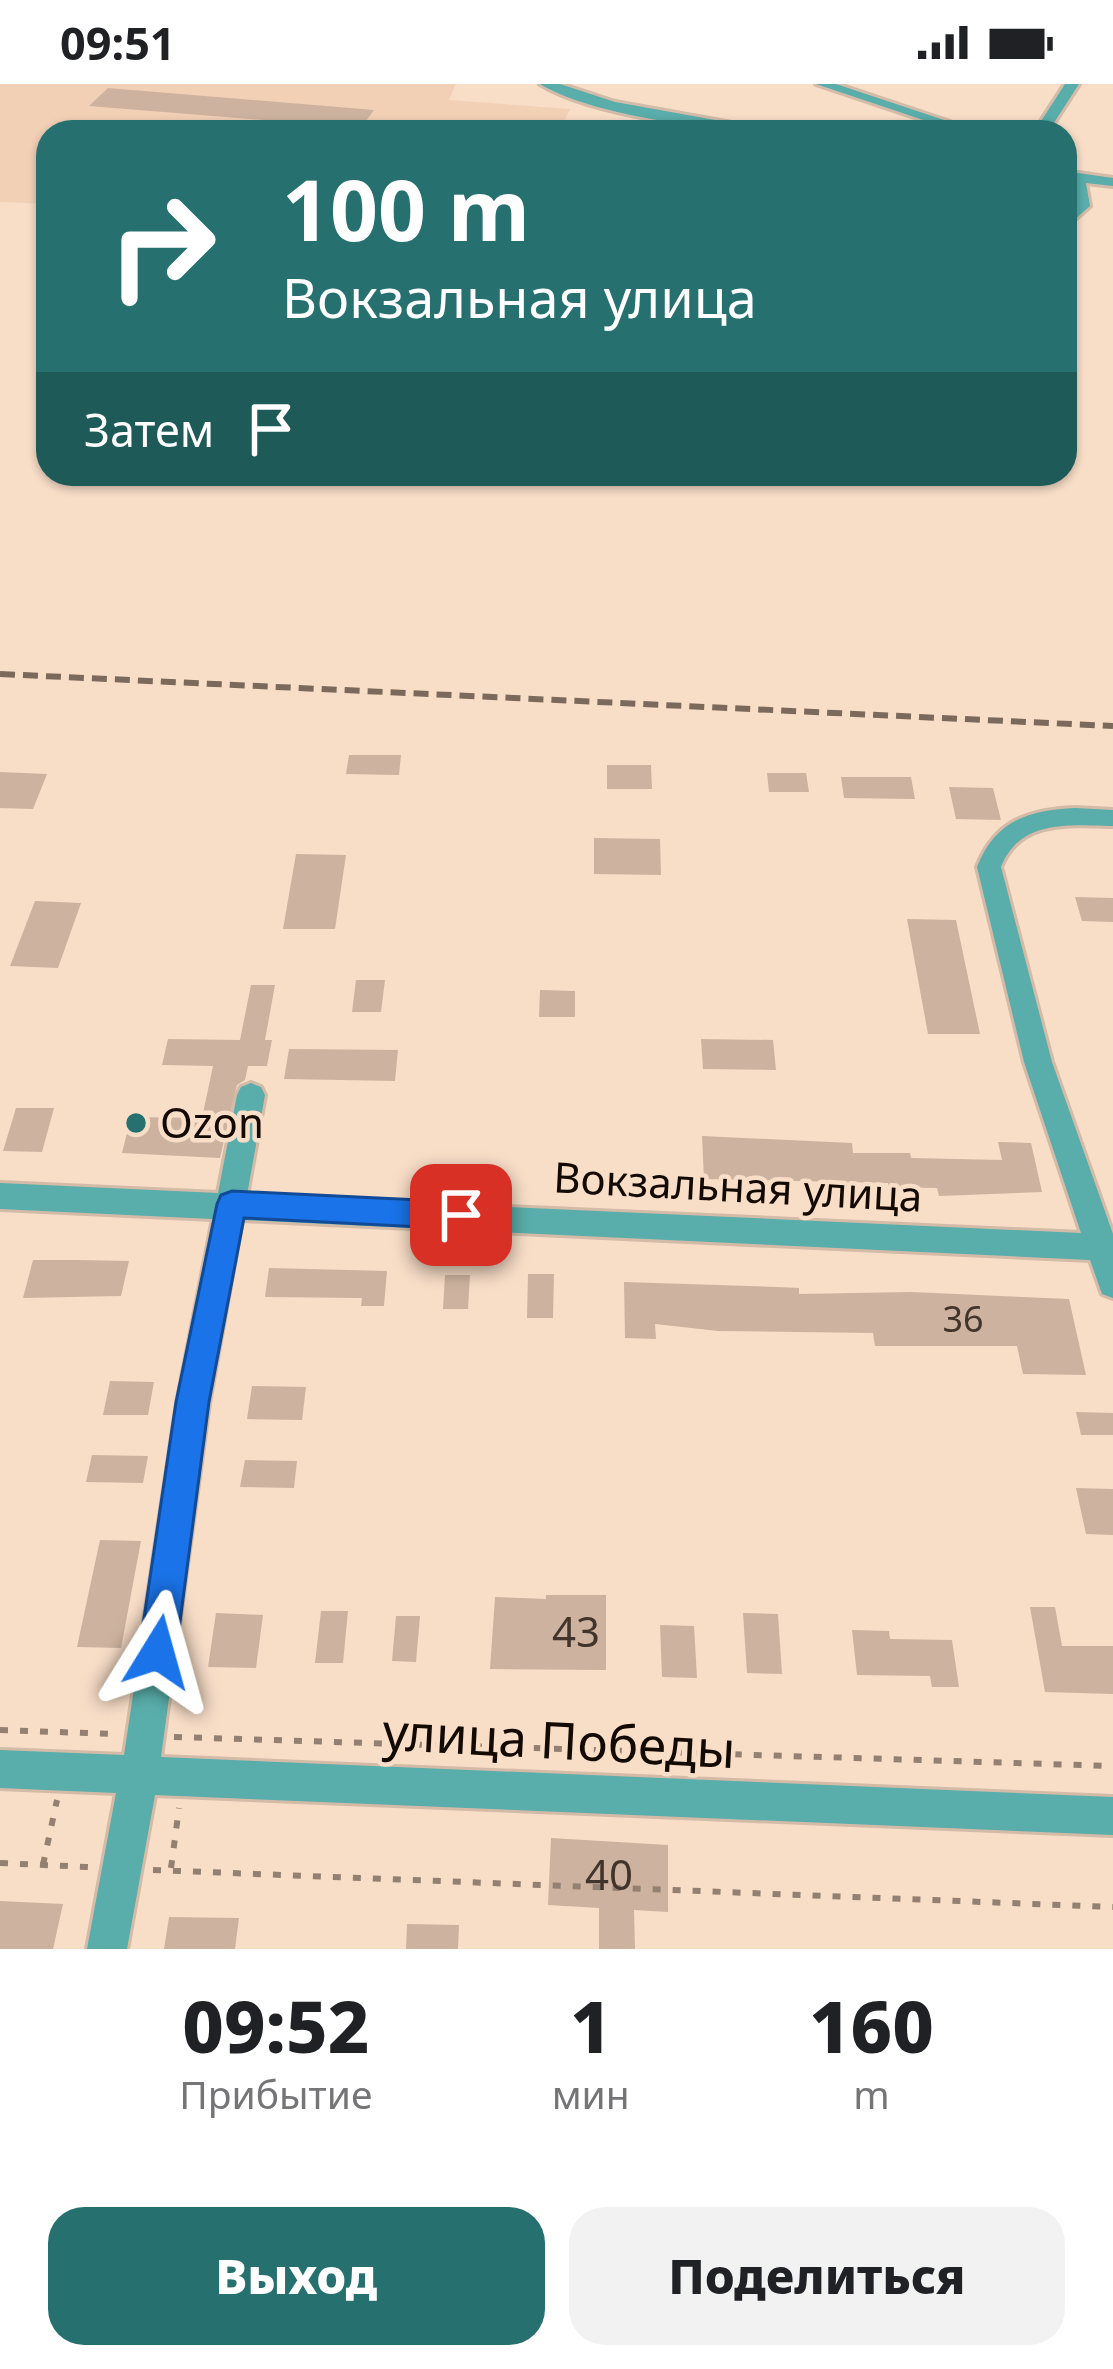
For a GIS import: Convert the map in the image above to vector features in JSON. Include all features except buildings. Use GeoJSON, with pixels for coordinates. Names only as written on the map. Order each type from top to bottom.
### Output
{"type":"FeatureCollection","features":[{"type":"Feature","properties":{"kind":"street"},"geometry":{"type":"LineString","coordinates":[[547,84],[582,89],[613,106],[700,120]]}},
{"type":"Feature","properties":{"kind":"street"},"geometry":{"type":"LineString","coordinates":[[823,84],[936,120]]}},
{"type":"Feature","properties":{"kind":"street"},"geometry":{"type":"LineString","coordinates":[[1049,120],[1072,84]]}},
{"type":"Feature","properties":{"kind":"street"},"geometry":{"type":"LineString","coordinates":[[1077,165],[1113,179]]}},
{"type":"Feature","properties":{"kind":"street"},"geometry":{"type":"LineString","coordinates":[[1077,176],[1113,179]]}},
{"type":"Feature","properties":{"kind":"street"},"geometry":{"type":"LineString","coordinates":[[1113,818],[1048,819],[1006,832],[994,846],[989,867],[1038,1061],[1106,1247],[1113,1284]]}},
{"type":"Feature","properties":{"kind":"street"},"geometry":{"type":"LineString","coordinates":[[107,1949],[143,1755],[193,1402],[250,1095]]}},
{"type":"Feature","properties":{"kind":"street","name":"Вокзальная улица"},"geometry":{"type":"LineString","coordinates":[[0,1196],[1106,1247]]}},
{"type":"Feature","properties":{"kind":"street","name":"улица Победы"},"geometry":{"type":"LineString","coordinates":[[0,1769],[143,1755],[1113,1816]]}},
{"type":"Feature","properties":{"kind":"path"},"geometry":{"type":"LineString","coordinates":[[0,1730],[143,1755],[1113,1766]]}},
{"type":"Feature","properties":{"kind":"path"},"geometry":{"type":"LineString","coordinates":[[0,1863],[1113,1906]]}},
{"type":"Feature","properties":{"kind":"shaded area"},"geometry":{"type":"Polygon","coordinates":[[[0,84],[456,84],[449,100],[570,109],[565,120],[36,120],[36,204],[0,202],[0,84]]]}},
{"type":"Feature","properties":{"kind":"railway"},"geometry":{"type":"LineString","coordinates":[[0,674],[1113,726]]}},
{"type":"Feature","properties":{"kind":"place","name":"Ozon"},"geometry":{"type":"Point","coordinates":[136,1123]}},
{"type":"Feature","properties":{"kind":"route"},"geometry":{"type":"LineString","coordinates":[[158,1652],[193,1402],[232,1204],[461,1215]]}}]}
